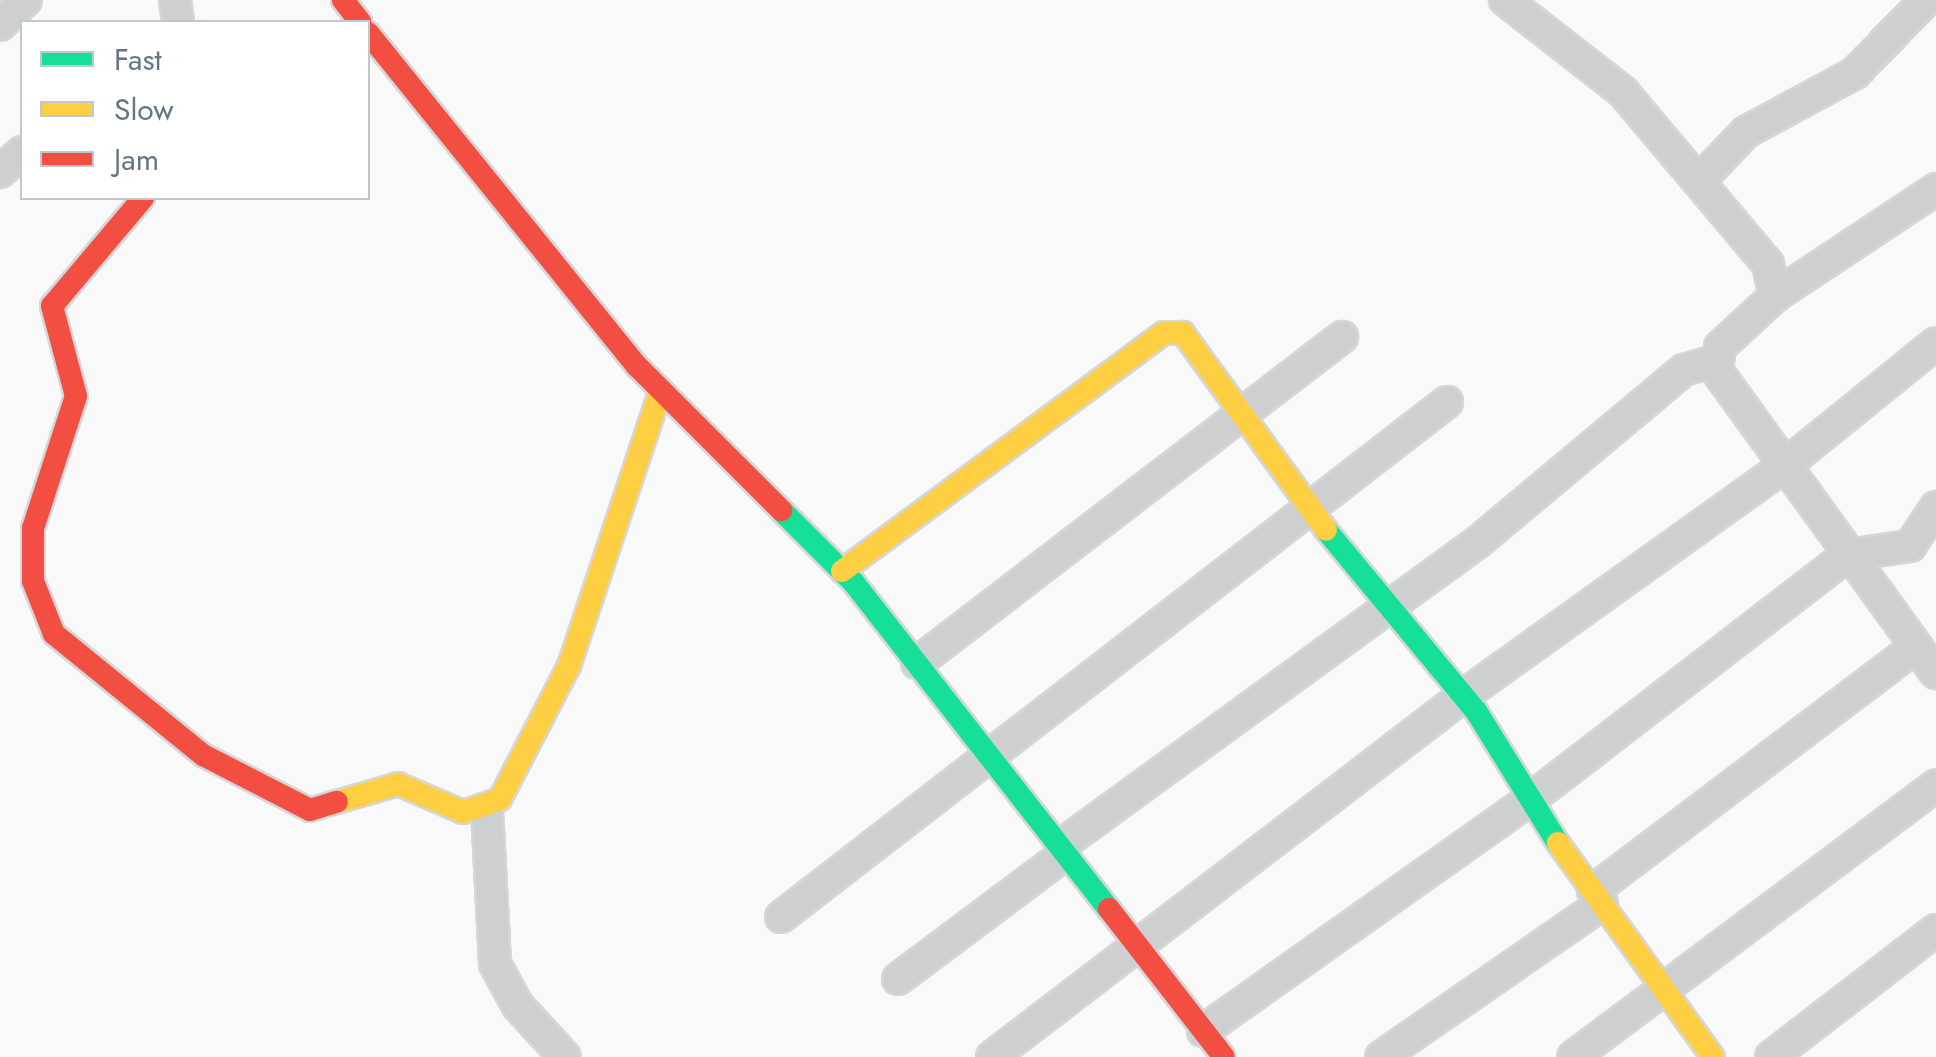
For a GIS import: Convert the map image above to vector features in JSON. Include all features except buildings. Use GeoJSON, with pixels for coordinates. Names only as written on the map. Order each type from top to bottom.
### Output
{"type":"FeatureCollection","features":[{"type":"Feature","properties":{"kind":"street"},"geometry":{"type":"LineString","coordinates":[[0,25],[26,0]]}},
{"type":"Feature","properties":{"kind":"street"},"geometry":{"type":"LineString","coordinates":[[342,0],[358,20]]}},
{"type":"Feature","properties":{"kind":"street"},"geometry":{"type":"LineString","coordinates":[[1505,0],[1623,92],[1768,264],[1775,296]]}},
{"type":"Feature","properties":{"kind":"street"},"geometry":{"type":"LineString","coordinates":[[1699,181],[1746,132],[1856,73],[1926,0]]}},
{"type":"Feature","properties":{"kind":"street"},"geometry":{"type":"LineString","coordinates":[[370,35],[506,214],[660,390],[842,571],[1134,942],[1208,1047],[1848,556],[1910,546],[1936,507]]}},
{"type":"Feature","properties":{"kind":"street"},"geometry":{"type":"LineString","coordinates":[[0,172],[20,154]]}},
{"type":"Feature","properties":{"kind":"street"},"geometry":{"type":"LineString","coordinates":[[898,980],[1062,850],[1383,608],[1478,542],[1684,370],[1713,361],[1775,296],[1936,189]]}},
{"type":"Feature","properties":{"kind":"street"},"geometry":{"type":"LineString","coordinates":[[141,200],[52,306],[76,396],[30,555],[54,634],[203,755],[310,810],[398,784],[463,812],[487,810]]}},
{"type":"Feature","properties":{"kind":"street"},"geometry":{"type":"LineString","coordinates":[[842,571],[1164,333],[1192,340],[1383,608],[1463,696],[1528,802],[1714,1057]]}},
{"type":"Feature","properties":{"kind":"street"},"geometry":{"type":"LineString","coordinates":[[917,663],[1244,416],[1342,336]]}},
{"type":"Feature","properties":{"kind":"street"},"geometry":{"type":"LineString","coordinates":[[992,1057],[1134,942],[1463,696],[1783,467],[1936,343]]}},
{"type":"Feature","properties":{"kind":"street"},"geometry":{"type":"LineString","coordinates":[[1713,361],[1783,467],[1936,673]]}},
{"type":"Feature","properties":{"kind":"street"},"geometry":{"type":"LineString","coordinates":[[565,1057],[518,1006],[495,964],[487,810],[569,666],[660,390]]}},
{"type":"Feature","properties":{"kind":"street"},"geometry":{"type":"LineString","coordinates":[[781,917],[1447,402]]}},
{"type":"Feature","properties":{"kind":"street"},"geometry":{"type":"LineString","coordinates":[[1381,1057],[1597,897],[1916,647]]}},
{"type":"Feature","properties":{"kind":"street"},"geometry":{"type":"LineString","coordinates":[[1574,1057],[1936,786]]}},
{"type":"Feature","properties":{"kind":"street"},"geometry":{"type":"LineString","coordinates":[[1771,1057],[1936,930]]}},
{"type":"Feature","properties":{"kind":"traffic: fast"},"geometry":{"type":"LineString","coordinates":[[781,510],[854,583],[1109,909]]}},
{"type":"Feature","properties":{"kind":"traffic: fast"},"geometry":{"type":"LineString","coordinates":[[1326,530],[1476,711],[1558,843]]}},
{"type":"Feature","properties":{"kind":"traffic: slow"},"geometry":{"type":"LineString","coordinates":[[842,571],[1164,333],[1183,333],[1326,530]]}},
{"type":"Feature","properties":{"kind":"traffic: slow"},"geometry":{"type":"LineString","coordinates":[[337,802],[398,784],[463,812],[500,799],[569,666],[661,390]]}},
{"type":"Feature","properties":{"kind":"traffic: slow"},"geometry":{"type":"LineString","coordinates":[[1558,843],[1713,1057]]}},
{"type":"Feature","properties":{"kind":"traffic: jam"},"geometry":{"type":"LineString","coordinates":[[343,0],[358,20]]}},
{"type":"Feature","properties":{"kind":"traffic: jam"},"geometry":{"type":"LineString","coordinates":[[370,35],[637,366],[781,510]]}},
{"type":"Feature","properties":{"kind":"traffic: jam"},"geometry":{"type":"LineString","coordinates":[[141,200],[52,306],[76,396],[33,528],[33,581],[54,634],[203,755],[310,810],[337,802]]}},
{"type":"Feature","properties":{"kind":"traffic: jam"},"geometry":{"type":"LineString","coordinates":[[1109,909],[1224,1057]]}}]}
